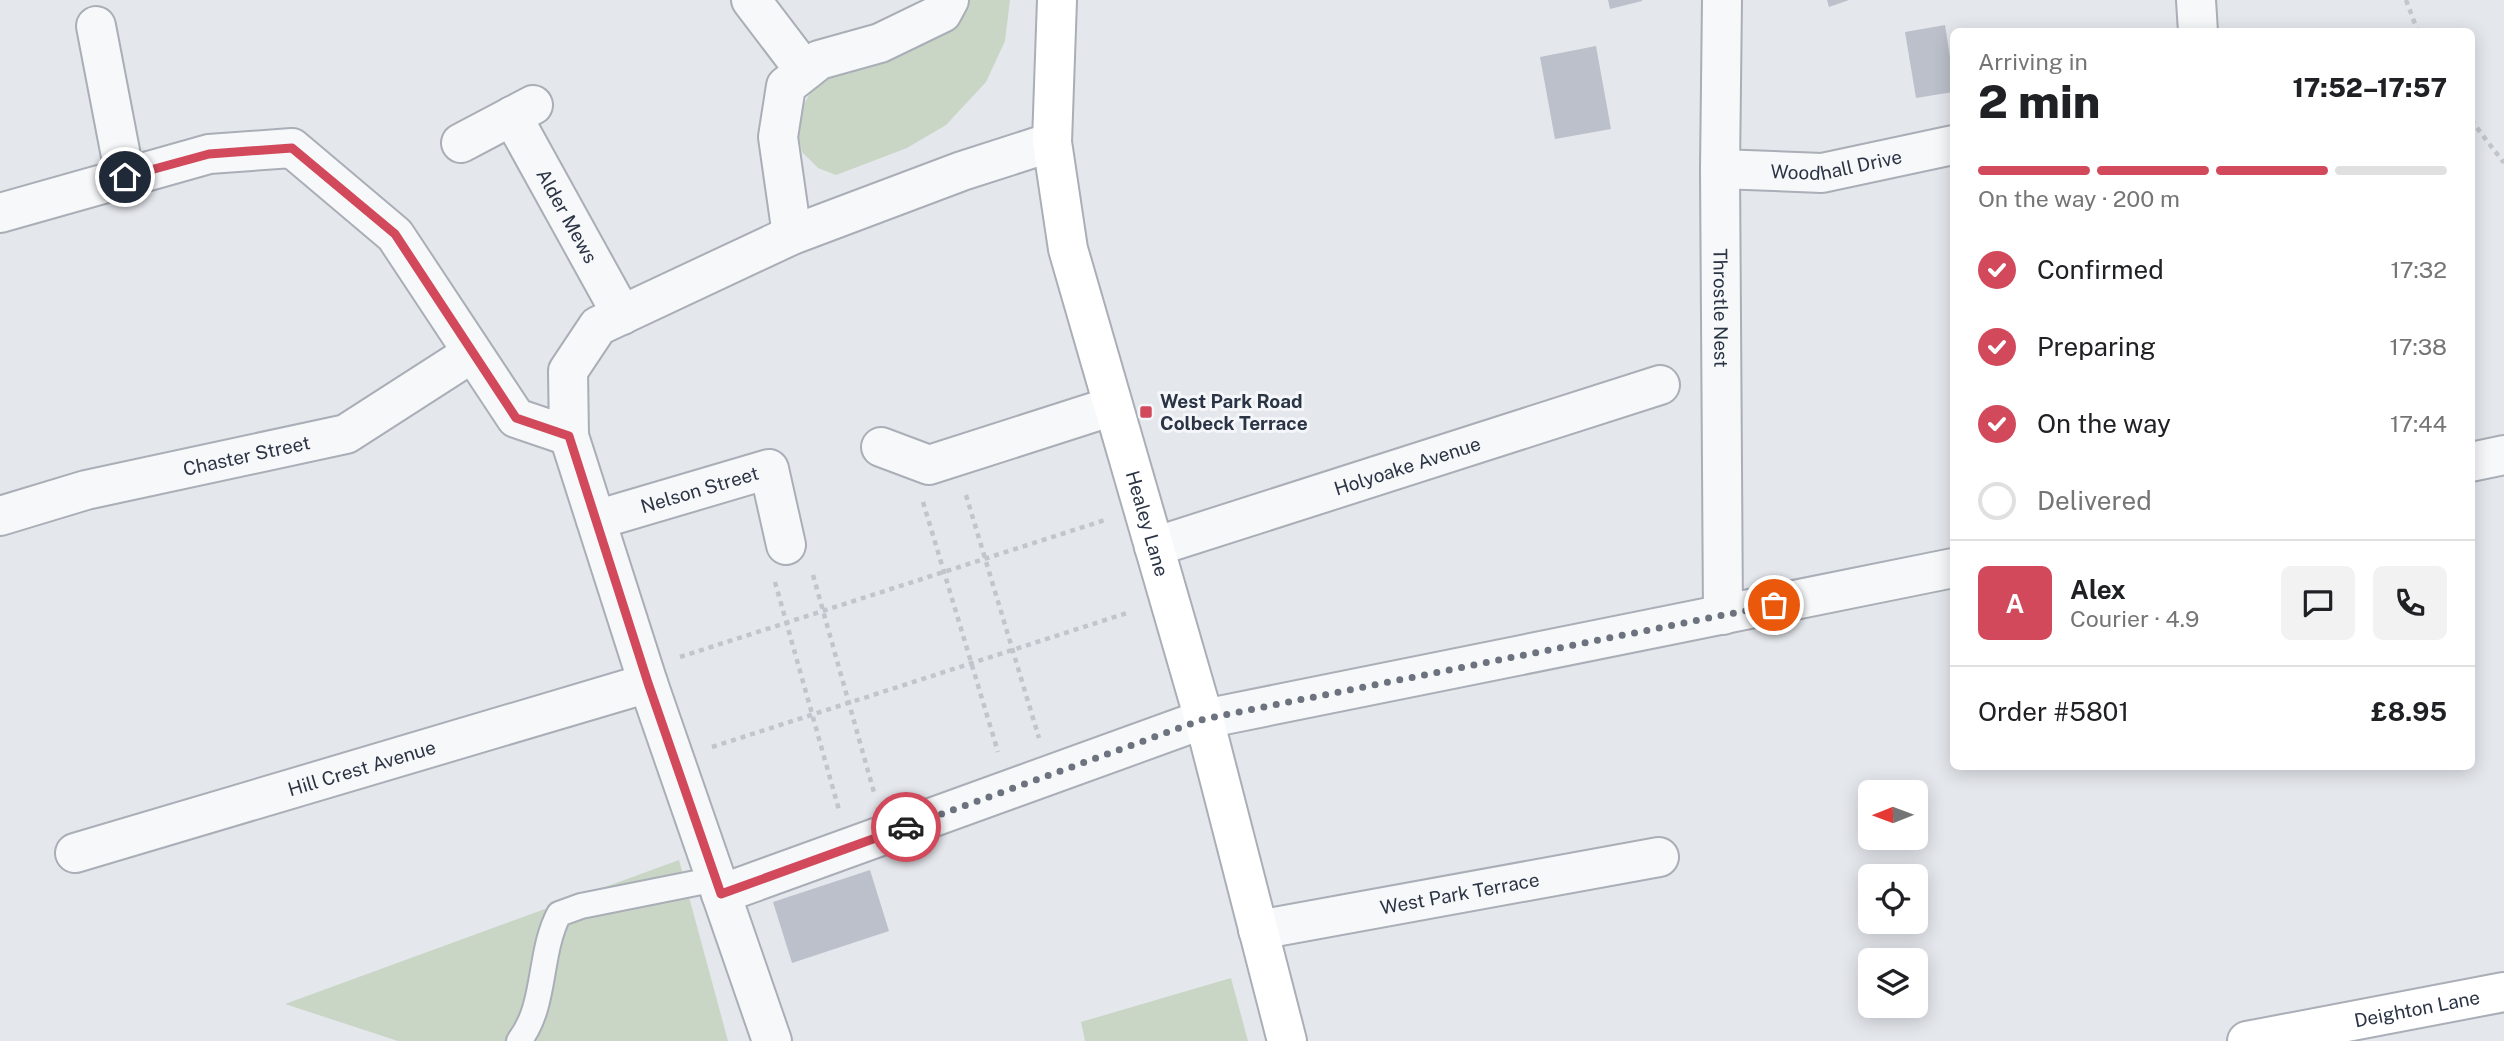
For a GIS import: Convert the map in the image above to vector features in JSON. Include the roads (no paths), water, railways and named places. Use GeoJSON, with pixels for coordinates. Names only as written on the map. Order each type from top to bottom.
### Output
{"type":"FeatureCollection","features":[{"type":"Feature","properties":{"kind":"main road","name":"Healey Lane"},"geometry":{"type":"LineString","coordinates":[[1057,0],[1052,142],[1068,249],[1204,719],[1287,1041]]}},
{"type":"Feature","properties":{"kind":"main road","name":"Deighton Lane"},"geometry":{"type":"LineString","coordinates":[[2247,1041],[2504,992]]}},
{"type":"Feature","properties":{"kind":"street"},"geometry":{"type":"LineString","coordinates":[[751,0],[805,71]]}},
{"type":"Feature","properties":{"kind":"street"},"geometry":{"type":"LineString","coordinates":[[792,234],[778,137],[786,86],[819,60],[880,43],[942,13],[949,0]]}},
{"type":"Feature","properties":{"kind":"street","name":"Throstle Nest"},"geometry":{"type":"LineString","coordinates":[[1722,0],[1720,169],[1723,615]]}},
{"type":"Feature","properties":{"kind":"street"},"geometry":{"type":"LineString","coordinates":[[2196,0],[2198,28]]}},
{"type":"Feature","properties":{"kind":"street"},"geometry":{"type":"LineString","coordinates":[[96,26],[125,177]]}},
{"type":"Feature","properties":{"kind":"street","name":"Alder Mews"},"geometry":{"type":"LineString","coordinates":[[461,143],[523,110],[622,314]]}},
{"type":"Feature","properties":{"kind":"street"},"geometry":{"type":"LineString","coordinates":[[772,1041],[646,676],[569,436],[568,370],[598,326],[622,314],[792,234],[962,171],[1052,142]]}},
{"type":"Feature","properties":{"kind":"street","name":"Woodhall Drive"},"geometry":{"type":"LineString","coordinates":[[1720,169],[1822,173],[1950,146]]}},
{"type":"Feature","properties":{"kind":"street"},"geometry":{"type":"LineString","coordinates":[[0,213],[209,154],[292,148],[395,234],[516,418],[569,436]]}},
{"type":"Feature","properties":{"kind":"street","name":"Chaster Street"},"geometry":{"type":"LineString","coordinates":[[0,516],[86,490],[346,433],[472,353]]}},
{"type":"Feature","properties":{"kind":"street","name":"Holyoake Avenue"},"geometry":{"type":"LineString","coordinates":[[1154,547],[1660,385]]}},
{"type":"Feature","properties":{"kind":"street"},"geometry":{"type":"LineString","coordinates":[[881,447],[941,461],[1113,406]]}},
{"type":"Feature","properties":{"kind":"street"},"geometry":{"type":"LineString","coordinates":[[2475,461],[2504,455]]}},
{"type":"Feature","properties":{"kind":"street","name":"Nelson Street"},"geometry":{"type":"LineString","coordinates":[[596,520],[769,469],[786,545]]}},
{"type":"Feature","properties":{"kind":"street"},"geometry":{"type":"LineString","coordinates":[[719,886],[850,848],[1204,719],[1950,569]]}},
{"type":"Feature","properties":{"kind":"street","name":"Hill Crest Avenue"},"geometry":{"type":"LineString","coordinates":[[75,853],[646,676]]}},
{"type":"Feature","properties":{"kind":"street","name":"West Park Terrace"},"geometry":{"type":"LineString","coordinates":[[1258,930],[1659,858]]}},
{"type":"Feature","properties":{"kind":"lane"},"geometry":{"type":"LineString","coordinates":[[519,1041],[536,1011],[550,931],[559,914],[581,906],[719,886]]}},
{"type":"Feature","properties":{"kind":"place","name":"West Park Road Colbeck Terrace"},"geometry":{"type":"Point","coordinates":[1146,412]}}]}
